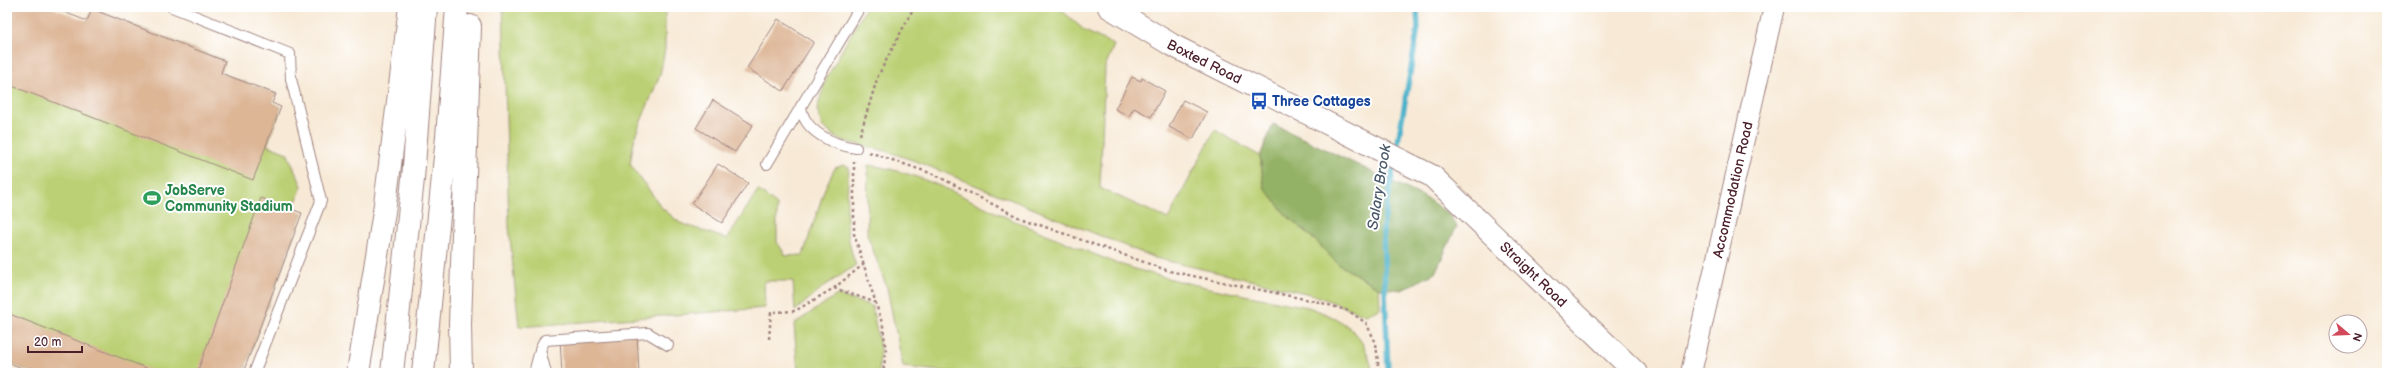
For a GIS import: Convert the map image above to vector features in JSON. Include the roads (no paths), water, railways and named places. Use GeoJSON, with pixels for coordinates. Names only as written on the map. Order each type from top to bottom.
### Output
{"type":"FeatureCollection","features":[{"type":"Feature","properties":{"kind":"main road"},"geometry":{"type":"LineString","coordinates":[[358,373],[384,212],[410,7]]}},
{"type":"Feature","properties":{"kind":"main road"},"geometry":{"type":"LineString","coordinates":[[392,373],[413,179],[426,7]]}},
{"type":"Feature","properties":{"kind":"main road"},"geometry":{"type":"LineString","coordinates":[[423,373],[447,136],[457,7]]}},
{"type":"Feature","properties":{"kind":"main road"},"geometry":{"type":"LineString","coordinates":[[461,373],[460,324],[470,7]]}},
{"type":"Feature","properties":{"kind":"main road","name":"Boxted Road"},"geometry":{"type":"LineString","coordinates":[[1109,7],[1172,45],[1432,176]]}},
{"type":"Feature","properties":{"kind":"main road","name":"Straight Road"},"geometry":{"type":"LineString","coordinates":[[1432,176],[1636,373]]}},
{"type":"Feature","properties":{"kind":"street","name":"Accommodation Road"},"geometry":{"type":"LineString","coordinates":[[1691,373],[1774,7]]}},
{"type":"Feature","properties":{"kind":"lane"},"geometry":{"type":"LineString","coordinates":[[172,7],[290,54],[291,79],[321,201],[254,373]]}},
{"type":"Feature","properties":{"kind":"lane"},"geometry":{"type":"LineString","coordinates":[[767,164],[860,7]]}},
{"type":"Feature","properties":{"kind":"lane"},"geometry":{"type":"LineString","coordinates":[[801,106],[802,115],[826,140],[856,148]]}},
{"type":"Feature","properties":{"kind":"lane"},"geometry":{"type":"LineString","coordinates":[[534,373],[540,350],[545,340],[556,338],[648,333],[668,345]]}},
{"type":"Feature","properties":{"kind":"lane"},"geometry":{"type":"LineString","coordinates":[[540,350],[546,373]]}},
{"type":"Feature","properties":{"kind":"waterway","name":"Salary Brook"},"geometry":{"type":"LineString","coordinates":[[1396,153],[1418,28],[1417,7]]}},
{"type":"Feature","properties":{"kind":"waterway","name":"Salary Brook"},"geometry":{"type":"LineString","coordinates":[[1388,373],[1383,229],[1394,163]]}},
{"type":"Feature","properties":{"kind":"place","name":"Three Cottages"},"geometry":{"type":"Point","coordinates":[1259,101]}},
{"type":"Feature","properties":{"kind":"place","name":"JobServe Community Stadium"},"geometry":{"type":"Point","coordinates":[152,198]}}]}
